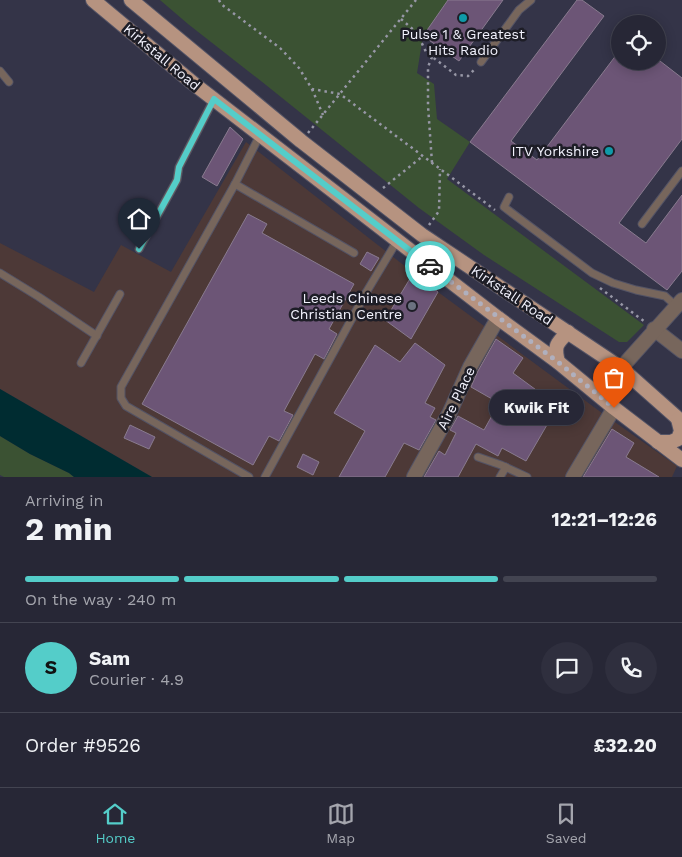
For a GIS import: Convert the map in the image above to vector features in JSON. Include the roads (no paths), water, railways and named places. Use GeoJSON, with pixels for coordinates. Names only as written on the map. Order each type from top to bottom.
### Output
{"type":"FeatureCollection","features":[{"type":"Feature","properties":{"kind":"main road","name":"Kirkstall Road"},"geometry":{"type":"LineString","coordinates":[[93,0],[194,84],[558,362],[682,460]]}},
{"type":"Feature","properties":{"kind":"main road","name":"Kirkstall Road"},"geometry":{"type":"LineString","coordinates":[[131,0],[301,141],[422,235],[621,368],[680,420]]}},
{"type":"Feature","properties":{"kind":"main road"},"geometry":{"type":"LineString","coordinates":[[558,362],[555,350],[560,339],[568,332]]}},
{"type":"Feature","properties":{"kind":"main road"},"geometry":{"type":"LineString","coordinates":[[658,442],[671,442],[678,439],[681,431],[680,420]]}},
{"type":"Feature","properties":{"kind":"street"},"geometry":{"type":"LineString","coordinates":[[621,368],[679,303]]}},
{"type":"Feature","properties":{"kind":"street","name":"Aire Place"},"geometry":{"type":"LineString","coordinates":[[414,477],[449,414],[470,367],[498,318]]}},
{"type":"Feature","properties":{"kind":"street"},"geometry":{"type":"LineString","coordinates":[[654,329],[681,348]]}},
{"type":"Feature","properties":{"kind":"street"},"geometry":{"type":"LineString","coordinates":[[573,477],[614,408]]}},
{"type":"Feature","properties":{"kind":"lane"},"geometry":{"type":"LineString","coordinates":[[481,62],[519,10],[531,0]]}},
{"type":"Feature","properties":{"kind":"lane"},"geometry":{"type":"LineString","coordinates":[[0,71],[9,82]]}},
{"type":"Feature","properties":{"kind":"lane"},"geometry":{"type":"LineString","coordinates":[[139,249],[177,180],[179,167],[214,99]]}},
{"type":"Feature","properties":{"kind":"lane"},"geometry":{"type":"LineString","coordinates":[[249,477],[126,406],[121,398],[121,387],[235,184],[260,135]]}},
{"type":"Feature","properties":{"kind":"lane"},"geometry":{"type":"LineString","coordinates":[[642,224],[682,171]]}},
{"type":"Feature","properties":{"kind":"lane"},"geometry":{"type":"LineString","coordinates":[[235,184],[354,253]]}},
{"type":"Feature","properties":{"kind":"lane"},"geometry":{"type":"LineString","coordinates":[[509,197],[504,207],[592,273],[613,283],[665,296],[679,303]]}},
{"type":"Feature","properties":{"kind":"lane"},"geometry":{"type":"LineString","coordinates":[[265,477],[397,240]]}},
{"type":"Feature","properties":{"kind":"lane"},"geometry":{"type":"LineString","coordinates":[[0,272],[97,336]]}},
{"type":"Feature","properties":{"kind":"lane"},"geometry":{"type":"LineString","coordinates":[[81,363],[120,294]]}},
{"type":"Feature","properties":{"kind":"lane"},"geometry":{"type":"LineString","coordinates":[[478,457],[527,477]]}},
{"type":"Feature","properties":{"kind":"lane"},"geometry":{"type":"LineString","coordinates":[[500,477],[506,467]]}},
{"type":"Feature","properties":{"kind":"place","name":"Pulse 1 & Greatest Hits Radio"},"geometry":{"type":"Point","coordinates":[463,18]}},
{"type":"Feature","properties":{"kind":"place","name":"ITV Yorkshire"},"geometry":{"type":"Point","coordinates":[609,151]}},
{"type":"Feature","properties":{"kind":"place","name":"Leeds Chinese Christian Centre"},"geometry":{"type":"Point","coordinates":[412,306]}},
{"type":"Feature","properties":{"kind":"place","name":"Kwik Fit"},"geometry":{"type":"Point","coordinates":[614,408]}}]}
